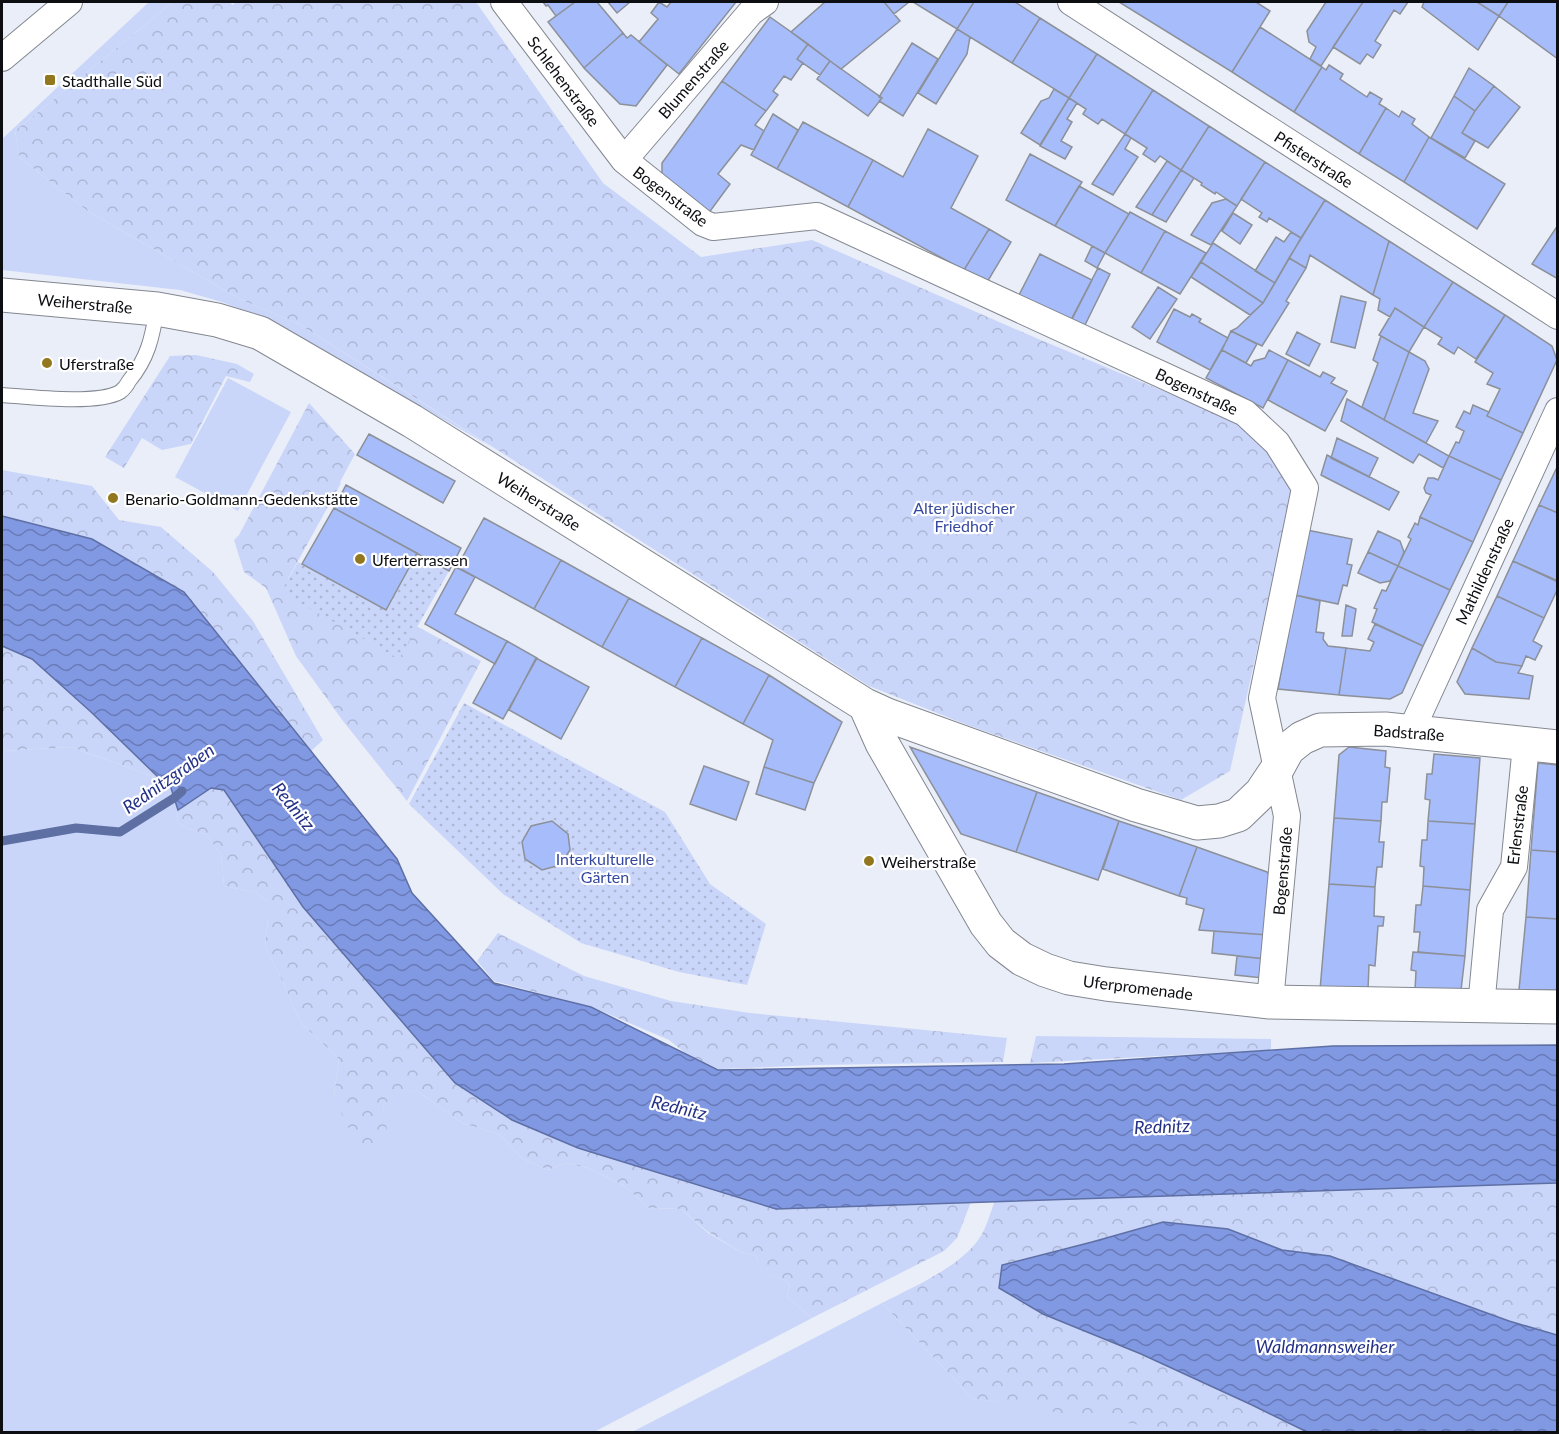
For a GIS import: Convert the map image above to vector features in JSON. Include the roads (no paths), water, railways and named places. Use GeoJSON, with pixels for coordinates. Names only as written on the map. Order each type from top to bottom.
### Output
{"type":"FeatureCollection","features":[{"type":"Feature","properties":{"kind":"street"},"geometry":{"type":"LineString","coordinates":[[2,57],[69,2]]}},
{"type":"Feature","properties":{"kind":"street","name":"Schlehenstraße"},"geometry":{"type":"LineString","coordinates":[[504,2],[624,160]]}},
{"type":"Feature","properties":{"kind":"street","name":"Blumenstraße"},"geometry":{"type":"LineString","coordinates":[[624,160],[751,12],[765,2]]}},
{"type":"Feature","properties":{"kind":"street","name":"Pfisterstraße"},"geometry":{"type":"LineString","coordinates":[[1071,2],[1557,316]]}},
{"type":"Feature","properties":{"kind":"street","name":"Bogenstraße"},"geometry":{"type":"LineString","coordinates":[[624,160],[703,223],[713,227],[817,216],[1245,413],[1277,443],[1305,488],[1262,698],[1287,816],[1270,1002]]}},
{"type":"Feature","properties":{"kind":"street","name":"Weiherstraße"},"geometry":{"type":"LineString","coordinates":[[2,295],[156,309],[260,333],[412,421],[865,705],[887,715],[1136,805],[1197,823],[1219,821],[1238,815],[1261,793],[1277,770]]}},
{"type":"Feature","properties":{"kind":"street","name":"Mathildenstraße"},"geometry":{"type":"LineString","coordinates":[[1411,731],[1557,411]]}},
{"type":"Feature","properties":{"kind":"street","name":"Uferpromenade"},"geometry":{"type":"LineString","coordinates":[[865,705],[882,743],[986,924],[1001,943],[1022,959],[1045,970],[1069,978],[1106,984],[1270,1002],[1557,1007]]}},
{"type":"Feature","properties":{"kind":"street","name":"Badstraße"},"geometry":{"type":"LineString","coordinates":[[1277,770],[1288,749],[1302,738],[1320,730],[1385,729],[1542,746]]}},
{"type":"Feature","properties":{"kind":"street","name":"Erlenstraße"},"geometry":{"type":"LineString","coordinates":[[1481,1007],[1490,910],[1514,867],[1542,746]]}},
{"type":"Feature","properties":{"kind":"lane"},"geometry":{"type":"LineString","coordinates":[[2,395],[100,398],[122,391],[138,371],[150,346],[156,309]]}},
{"type":"Feature","properties":{"kind":"water","name":"Rednitz"},"geometry":{"type":"Polygon","coordinates":[[[2,516],[92,539],[184,592],[397,859],[412,893],[494,983],[591,1007],[718,1070],[1064,1064],[1333,1046],[1557,1045],[1557,1183],[776,1209],[578,1148],[512,1120],[455,1083],[303,907],[224,790],[211,788],[178,810],[170,785],[160,779],[32,659],[2,646],[2,516]]]}},
{"type":"Feature","properties":{"kind":"water","name":"Waldmannsweiher"},"geometry":{"type":"Polygon","coordinates":[[[1163,1222],[1228,1229],[1282,1250],[1330,1256],[1509,1321],[1557,1335],[1557,1432],[1307,1432],[1141,1354],[1043,1314],[999,1288],[1002,1265],[1163,1222]]]}},
{"type":"Feature","properties":{"kind":"waterway","name":"Rednitzgraben"},"geometry":{"type":"LineString","coordinates":[[2,841],[76,828],[120,832],[182,791]]}},
{"type":"Feature","properties":{"kind":"place","name":"Stadthalle Süd"},"geometry":{"type":"Point","coordinates":[50,80]}},
{"type":"Feature","properties":{"kind":"place","name":"Uferstraße"},"geometry":{"type":"Point","coordinates":[47,363]}},
{"type":"Feature","properties":{"kind":"place","name":"Benario-Goldmann-Gedenkstätte"},"geometry":{"type":"Point","coordinates":[113,498]}},
{"type":"Feature","properties":{"kind":"place","name":"Uferterrassen"},"geometry":{"type":"Point","coordinates":[360,559]}},
{"type":"Feature","properties":{"kind":"place","name":"Weiherstraße"},"geometry":{"type":"Point","coordinates":[869,861]}},
{"type":"Feature","properties":{"kind":"park label","name":"Alter jüdischer Friedhof"},"geometry":{"type":"Point","coordinates":[964,516]}},
{"type":"Feature","properties":{"kind":"park label","name":"Interkulturelle Gärten"},"geometry":{"type":"Point","coordinates":[605,867]}}]}
